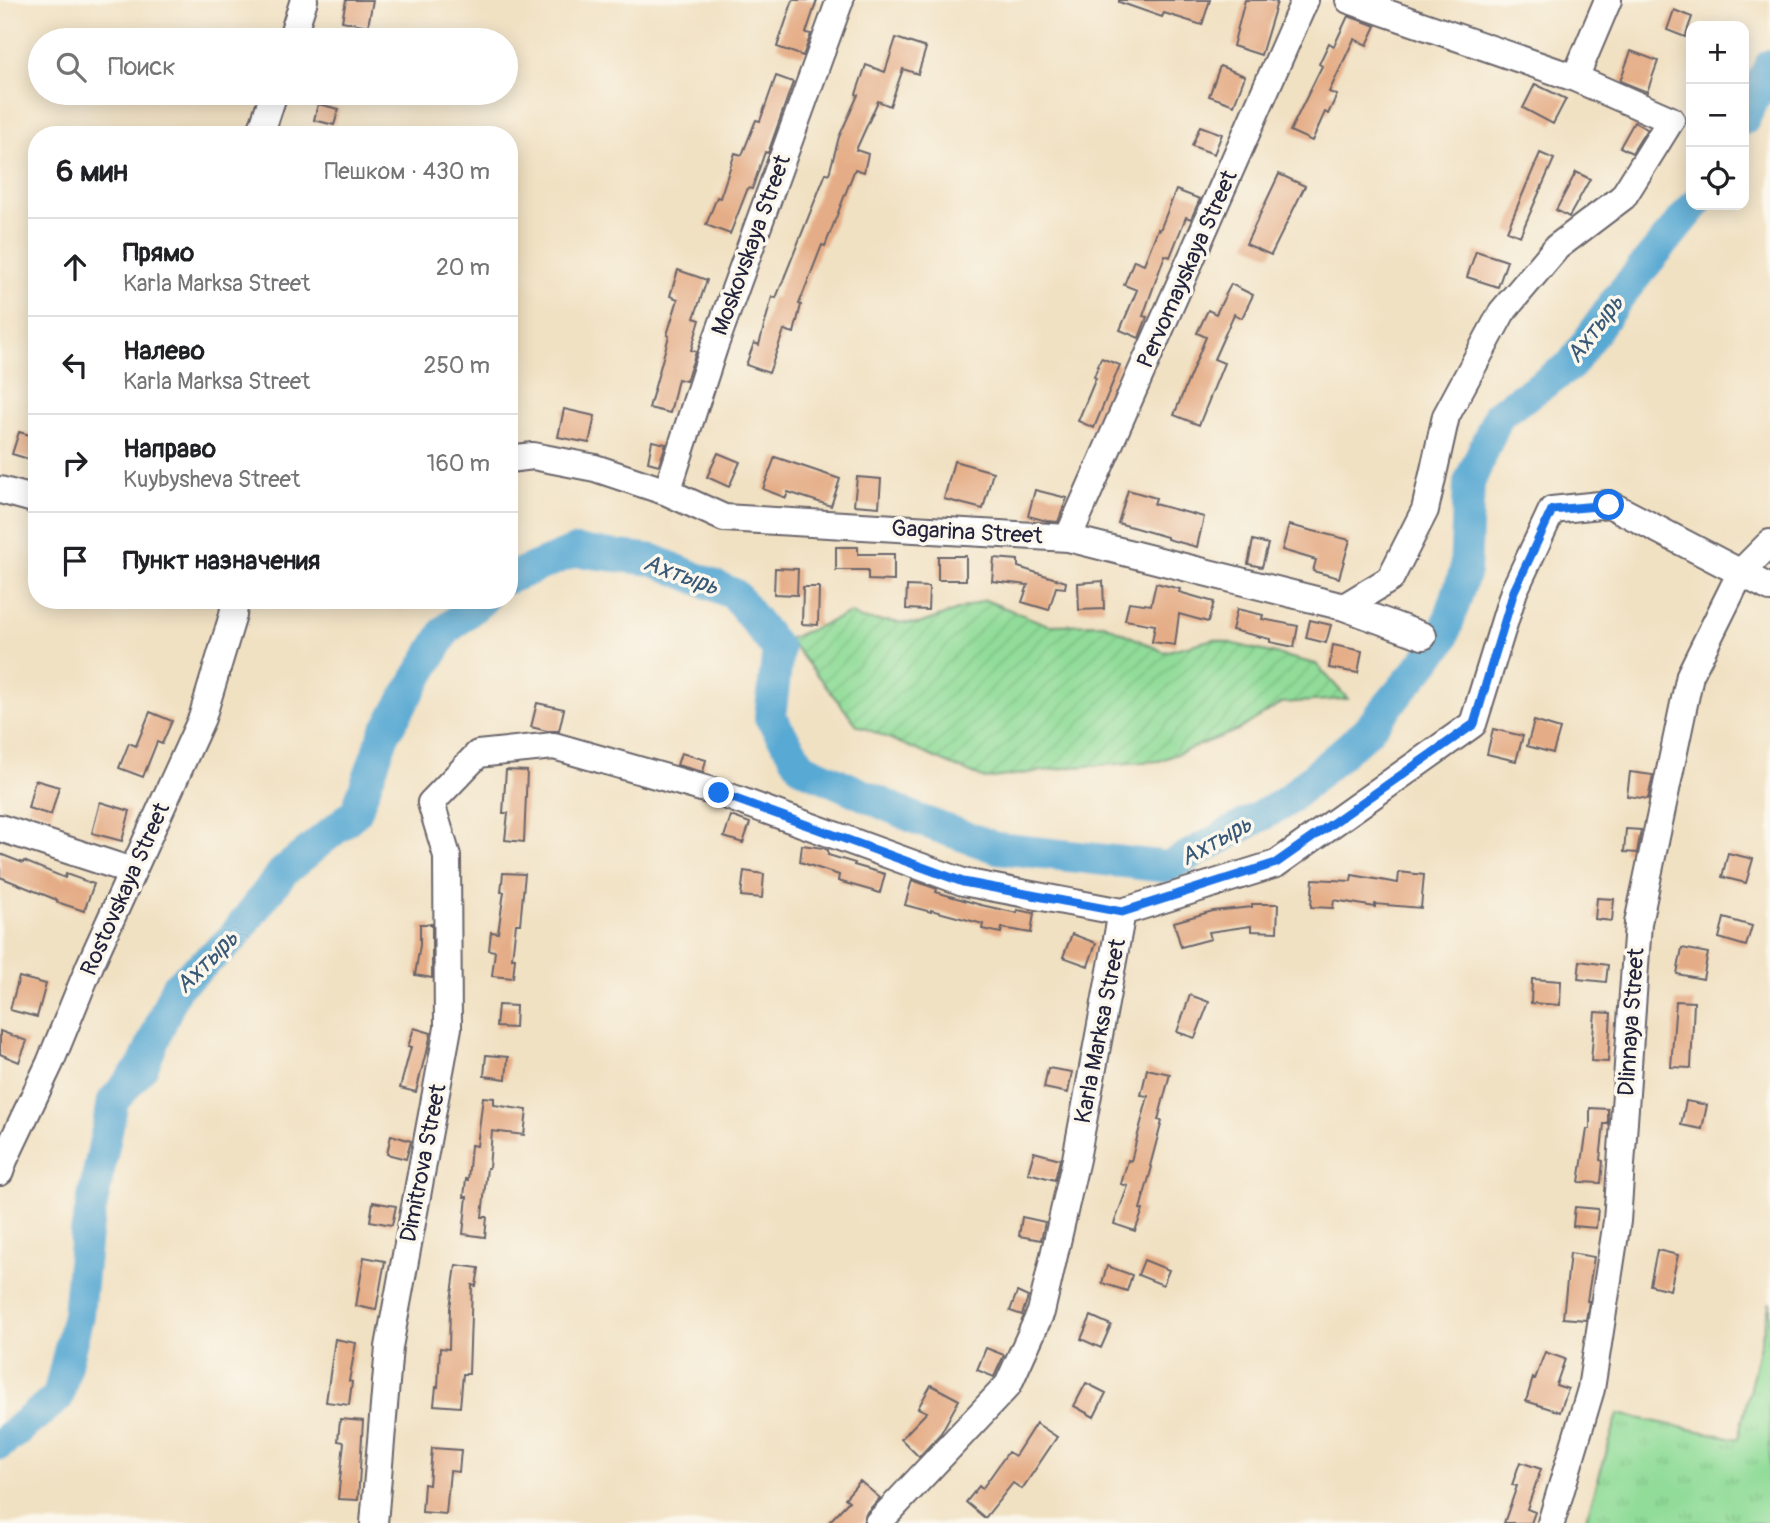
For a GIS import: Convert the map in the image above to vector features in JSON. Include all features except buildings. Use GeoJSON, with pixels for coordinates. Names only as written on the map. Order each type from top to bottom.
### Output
{"type":"FeatureCollection","features":[{"type":"Feature","properties":{"kind":"street"},"geometry":{"type":"LineString","coordinates":[[295,28],[304,0]]}},
{"type":"Feature","properties":{"kind":"street","name":"Moskovskaya Street"},"geometry":{"type":"LineString","coordinates":[[667,492],[714,347],[840,0]]}},
{"type":"Feature","properties":{"kind":"street","name":"Pervomayskaya Street"},"geometry":{"type":"LineString","coordinates":[[1068,538],[1305,0]]}},
{"type":"Feature","properties":{"kind":"street"},"geometry":{"type":"LineString","coordinates":[[1344,607],[1390,579],[1425,510],[1446,416],[1502,312],[1557,247],[1623,197],[1671,120],[1575,78],[1349,0]]}},
{"type":"Feature","properties":{"kind":"street"},"geometry":{"type":"LineString","coordinates":[[1575,78],[1608,0]]}},
{"type":"Feature","properties":{"kind":"street"},"geometry":{"type":"LineString","coordinates":[[263,126],[270,105]]}},
{"type":"Feature","properties":{"kind":"street","name":"Gagarina Street"},"geometry":{"type":"LineString","coordinates":[[518,458],[533,456],[595,468],[667,492],[724,518],[1068,538],[1344,607],[1423,636]]}},
{"type":"Feature","properties":{"kind":"street"},"geometry":{"type":"LineString","coordinates":[[0,490],[28,498]]}},
{"type":"Feature","properties":{"kind":"street","name":"Karla Marksa Street"},"geometry":{"type":"LineString","coordinates":[[878,1523],[1008,1385],[1041,1312],[1076,1159],[1122,912],[1276,863],[1474,724],[1514,591],[1552,510],[1609,505],[1741,572]]}},
{"type":"Feature","properties":{"kind":"street","name":"Dlinnaya Street"},"geometry":{"type":"LineString","coordinates":[[1551,1523],[1591,1389],[1617,1221],[1639,923],[1690,675],[1741,572],[1770,543]]}},
{"type":"Feature","properties":{"kind":"street"},"geometry":{"type":"LineString","coordinates":[[1741,572],[1770,588]]}},
{"type":"Feature","properties":{"kind":"street","name":"Rostovskaya Street"},"geometry":{"type":"LineString","coordinates":[[0,1172],[50,1063],[131,871],[202,718],[234,609]]}},
{"type":"Feature","properties":{"kind":"street","name":"Dimitrova Street"},"geometry":{"type":"LineString","coordinates":[[374,1523],[389,1347],[448,1028],[447,856],[431,803],[478,754],[554,746],[719,793],[963,882],[1122,912]]}},
{"type":"Feature","properties":{"kind":"street"},"geometry":{"type":"LineString","coordinates":[[0,828],[131,871]]}},
{"type":"Feature","properties":{"kind":"green space"},"geometry":{"type":"Polygon","coordinates":[[[985,600],[1048,625],[1104,624],[1164,652],[1214,639],[1316,664],[1348,699],[1282,703],[1238,730],[1159,761],[1073,767],[985,779],[857,725],[788,639],[851,613],[861,619],[919,624],[985,600]]]}},
{"type":"Feature","properties":{"kind":"green space"},"geometry":{"type":"Polygon","coordinates":[[[1770,1302],[1770,1523],[1585,1523],[1618,1414],[1738,1439],[1770,1302]]]}},
{"type":"Feature","properties":{"kind":"waterway","name":"Ахтырь"},"geometry":{"type":"LineString","coordinates":[[1749,109],[1770,65]]}},
{"type":"Feature","properties":{"kind":"waterway","name":"Ахтырь"},"geometry":{"type":"LineString","coordinates":[[518,574],[575,551],[653,560],[734,594],[778,650],[770,717],[802,767],[919,820],[997,848],[1168,867],[1284,803],[1367,731],[1442,641],[1465,571],[1469,483],[1499,414],[1571,365],[1620,295],[1691,210]]}},
{"type":"Feature","properties":{"kind":"waterway","name":"Ахтырь"},"geometry":{"type":"LineString","coordinates":[[0,1444],[58,1397],[78,1315],[86,1233],[113,1101],[143,1066],[176,987],[230,941],[283,872],[356,812],[384,734],[446,630],[471,609]]}},
{"type":"Feature","properties":{"kind":"route"},"geometry":{"type":"LineString","coordinates":[[719,793],[963,882],[1122,912],[1276,863],[1474,724],[1514,591],[1552,510],[1609,505]]}}]}
